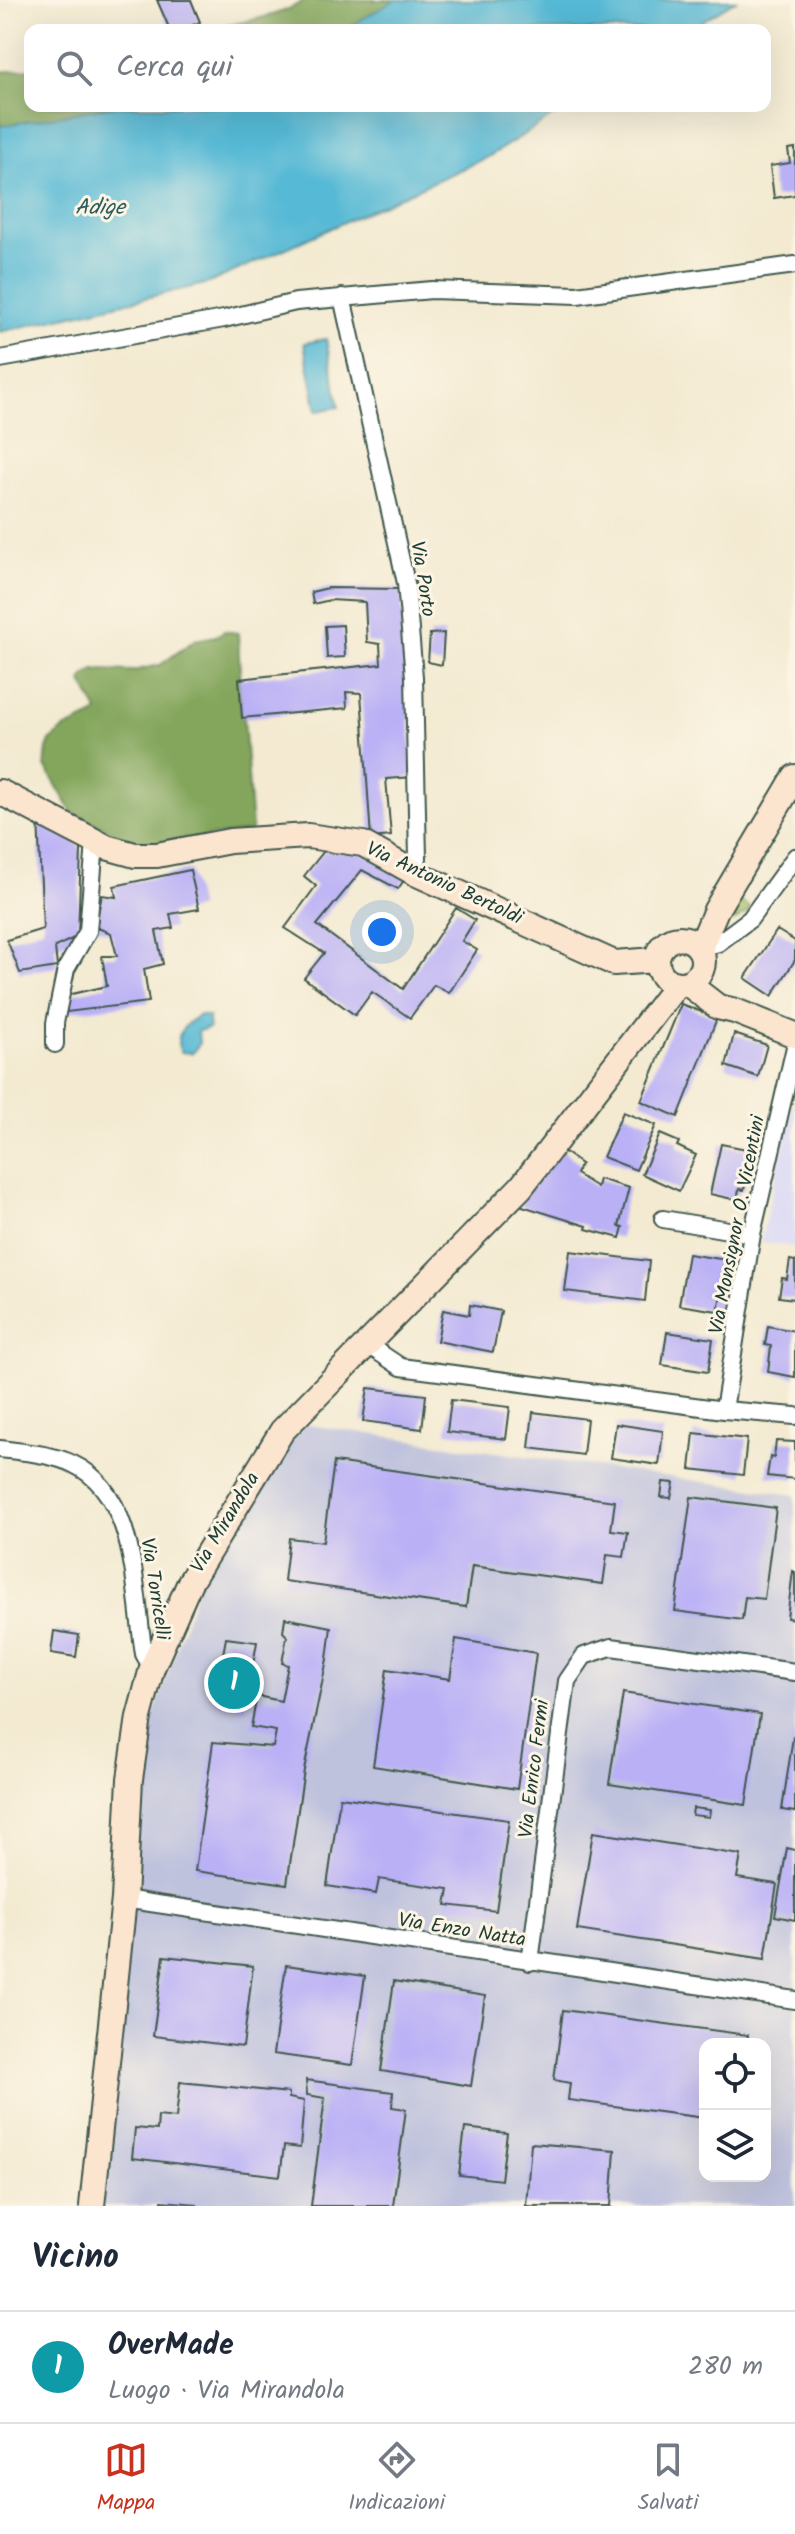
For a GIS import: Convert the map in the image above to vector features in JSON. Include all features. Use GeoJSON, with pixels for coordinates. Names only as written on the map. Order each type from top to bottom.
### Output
{"type":"FeatureCollection","features":[{"type":"Feature","properties":{"kind":"street"},"geometry":{"type":"LineString","coordinates":[[0,359],[224,319],[296,302],[432,290],[577,295],[795,265]]}},
{"type":"Feature","properties":{"kind":"street","name":"Via Porto"},"geometry":{"type":"LineString","coordinates":[[342,297],[406,583],[414,677],[418,858],[415,873]]}},
{"type":"Feature","properties":{"kind":"street"},"geometry":{"type":"LineString","coordinates":[[690,963],[716,910],[795,777]]}},
{"type":"Feature","properties":{"kind":"street","name":"Via Antonio Bertoldi"},"geometry":{"type":"LineString","coordinates":[[0,792],[95,842],[135,855],[157,855],[230,841],[308,836],[363,844],[415,873],[614,963],[656,960]]}},
{"type":"Feature","properties":{"kind":"street"},"geometry":{"type":"LineString","coordinates":[[55,1044],[55,1023],[66,969],[88,931],[95,842]]}},
{"type":"Feature","properties":{"kind":"street"},"geometry":{"type":"LineString","coordinates":[[795,857],[750,919],[718,943],[690,963],[666,980],[656,960],[658,950],[674,938],[690,963],[718,1007],[795,1035]]}},
{"type":"Feature","properties":{"kind":"street","name":"Via Mirandola"},"geometry":{"type":"LineString","coordinates":[[92,2206],[124,1899],[130,1779],[139,1717],[152,1668],[190,1582],[282,1431],[521,1187],[690,963]]}},
{"type":"Feature","properties":{"kind":"street","name":"Via Monsignor O. Vicentini"},"geometry":{"type":"LineString","coordinates":[[724,1410],[752,1234],[795,1047]]}},
{"type":"Feature","properties":{"kind":"street"},"geometry":{"type":"LineString","coordinates":[[663,1219],[752,1234]]}},
{"type":"Feature","properties":{"kind":"street"},"geometry":{"type":"LineString","coordinates":[[368,1345],[401,1367],[724,1410],[795,1416]]}},
{"type":"Feature","properties":{"kind":"street","name":"Via Torricelli"},"geometry":{"type":"LineString","coordinates":[[0,1449],[72,1463],[93,1477],[114,1504],[131,1548],[144,1654],[152,1668]]}},
{"type":"Feature","properties":{"kind":"street","name":"Via Enrico Fermi"},"geometry":{"type":"LineString","coordinates":[[530,1962],[567,1681],[584,1656],[611,1647],[795,1672]]}},
{"type":"Feature","properties":{"kind":"street","name":"Via Enzo Natta"},"geometry":{"type":"LineString","coordinates":[[124,1899],[795,2000]]}},
{"type":"Feature","properties":{"kind":"shaded area"},"geometry":{"type":"Polygon","coordinates":[[[795,1100],[795,1247],[760,1242],[795,1100]]]}},
{"type":"Feature","properties":{"kind":"shaded area"},"geometry":{"type":"Polygon","coordinates":[[[301,1424],[795,1495],[795,2206],[97,2206],[145,1740],[203,1571],[301,1424]]]}},
{"type":"Feature","properties":{"kind":"green space"},"geometry":{"type":"Polygon","coordinates":[[[305,0],[414,0],[380,24],[234,24],[305,0]]]}},
{"type":"Feature","properties":{"kind":"green space"},"geometry":{"type":"Polygon","coordinates":[[[24,70],[24,112],[108,112],[0,128],[0,72],[24,70]]]}},
{"type":"Feature","properties":{"kind":"green space"},"geometry":{"type":"Polygon","coordinates":[[[224,631],[238,633],[252,831],[147,844],[120,836],[72,812],[45,766],[50,741],[64,729],[98,711],[82,682],[85,676],[94,670],[133,671],[160,665],[195,640],[216,636],[224,631]]]}},
{"type":"Feature","properties":{"kind":"green space"},"geometry":{"type":"Polygon","coordinates":[[[735,898],[752,909],[733,922],[727,914],[735,898]]]}},
{"type":"Feature","properties":{"kind":"water"},"geometry":{"type":"Polygon","coordinates":[[[395,0],[736,0],[698,24],[354,24],[395,0]]]}},
{"type":"Feature","properties":{"kind":"water","name":"Adige"},"geometry":{"type":"Polygon","coordinates":[[[80,112],[559,112],[488,157],[209,283],[0,332],[0,126],[80,112]]]}},
{"type":"Feature","properties":{"kind":"water"},"geometry":{"type":"Polygon","coordinates":[[[326,339],[339,407],[317,411],[304,343],[326,339]]]}},
{"type":"Feature","properties":{"kind":"water"},"geometry":{"type":"Polygon","coordinates":[[[200,1015],[209,1017],[209,1028],[198,1031],[199,1043],[193,1053],[181,1052],[178,1041],[182,1030],[200,1015]]]}},
{"type":"Feature","properties":{"kind":"building"},"geometry":{"type":"Polygon","coordinates":[[[157,0],[191,0],[200,22],[167,24],[157,0]]]}},
{"type":"Feature","properties":{"kind":"building"},"geometry":{"type":"Polygon","coordinates":[[[795,148],[795,195],[774,198],[770,166],[790,163],[788,149],[795,148]]]}},
{"type":"Feature","properties":{"kind":"building"},"geometry":{"type":"Polygon","coordinates":[[[328,588],[401,589],[413,777],[386,779],[391,836],[371,838],[361,693],[346,692],[347,708],[242,718],[239,679],[381,664],[380,644],[367,642],[365,602],[330,600],[313,604],[311,592],[328,588]]]}},
{"type":"Feature","properties":{"kind":"building"},"geometry":{"type":"Polygon","coordinates":[[[343,625],[345,657],[327,658],[325,626],[343,625]]]}},
{"type":"Feature","properties":{"kind":"building"},"geometry":{"type":"Polygon","coordinates":[[[444,633],[442,665],[428,662],[430,634],[444,633]]]}},
{"type":"Feature","properties":{"kind":"building"},"geometry":{"type":"Polygon","coordinates":[[[38,818],[66,831],[81,849],[78,936],[55,947],[57,967],[20,973],[7,940],[43,929],[38,818]]]}},
{"type":"Feature","properties":{"kind":"building"},"geometry":{"type":"Polygon","coordinates":[[[324,851],[360,852],[406,877],[398,889],[362,870],[317,925],[403,989],[456,908],[475,920],[462,941],[477,950],[449,993],[434,985],[410,1018],[372,992],[355,1015],[304,978],[324,953],[285,928],[316,886],[304,876],[324,851]]]}},
{"type":"Feature","properties":{"kind":"building"},"geometry":{"type":"Polygon","coordinates":[[[190,870],[199,909],[170,914],[173,928],[156,931],[163,964],[144,969],[149,1002],[67,1012],[63,996],[107,986],[102,956],[117,956],[111,933],[95,927],[102,895],[116,897],[114,886],[190,870]]]}},
{"type":"Feature","properties":{"kind":"building"},"geometry":{"type":"Polygon","coordinates":[[[777,930],[795,941],[795,960],[772,996],[745,978],[777,930]]]}},
{"type":"Feature","properties":{"kind":"building"},"geometry":{"type":"Polygon","coordinates":[[[681,1004],[717,1018],[678,1117],[641,1101],[681,1004]]]}},
{"type":"Feature","properties":{"kind":"building"},"geometry":{"type":"Polygon","coordinates":[[[734,1034],[767,1045],[758,1077],[726,1066],[734,1034]]]}},
{"type":"Feature","properties":{"kind":"building"},"geometry":{"type":"Polygon","coordinates":[[[623,1112],[656,1125],[636,1170],[603,1157],[623,1112]]]}},
{"type":"Feature","properties":{"kind":"building"},"geometry":{"type":"Polygon","coordinates":[[[660,1134],[679,1142],[677,1146],[696,1155],[679,1191],[642,1174],[660,1134]]]}},
{"type":"Feature","properties":{"kind":"building"},"geometry":{"type":"Polygon","coordinates":[[[721,1144],[752,1150],[744,1190],[739,1189],[737,1200],[710,1194],[721,1144]]]}},
{"type":"Feature","properties":{"kind":"building"},"geometry":{"type":"Polygon","coordinates":[[[563,1151],[581,1164],[576,1174],[597,1187],[599,1179],[629,1188],[619,1226],[623,1227],[620,1238],[519,1205],[554,1157],[558,1158],[563,1151]]]}},
{"type":"Feature","properties":{"kind":"building"},"geometry":{"type":"Polygon","coordinates":[[[570,1251],[649,1261],[645,1301],[565,1291],[570,1251]]]}},
{"type":"Feature","properties":{"kind":"building"},"geometry":{"type":"Polygon","coordinates":[[[688,1254],[727,1260],[718,1311],[679,1305],[688,1254]]]}},
{"type":"Feature","properties":{"kind":"building"},"geometry":{"type":"Polygon","coordinates":[[[790,1260],[795,1261],[795,1299],[779,1297],[782,1278],[787,1279],[790,1260]]]}},
{"type":"Feature","properties":{"kind":"building"},"geometry":{"type":"Polygon","coordinates":[[[470,1305],[501,1311],[493,1352],[437,1341],[443,1310],[469,1315],[470,1305]]]}},
{"type":"Feature","properties":{"kind":"building"},"geometry":{"type":"Polygon","coordinates":[[[768,1326],[795,1331],[795,1377],[768,1372],[771,1346],[765,1345],[768,1326]]]}},
{"type":"Feature","properties":{"kind":"building"},"geometry":{"type":"Polygon","coordinates":[[[667,1332],[713,1339],[708,1372],[662,1365],[667,1332]]]}},
{"type":"Feature","properties":{"kind":"building"},"geometry":{"type":"Polygon","coordinates":[[[368,1388],[426,1395],[422,1429],[363,1421],[368,1388]]]}},
{"type":"Feature","properties":{"kind":"building"},"geometry":{"type":"Polygon","coordinates":[[[451,1400],[510,1407],[506,1439],[447,1432],[451,1400]]]}},
{"type":"Feature","properties":{"kind":"building"},"geometry":{"type":"Polygon","coordinates":[[[533,1412],[587,1419],[583,1455],[529,1448],[533,1412]]]}},
{"type":"Feature","properties":{"kind":"building"},"geometry":{"type":"Polygon","coordinates":[[[616,1424],[663,1431],[659,1465],[611,1458],[616,1424]]]}},
{"type":"Feature","properties":{"kind":"building"},"geometry":{"type":"Polygon","coordinates":[[[694,1433],[747,1439],[743,1475],[690,1469],[694,1433]]]}},
{"type":"Feature","properties":{"kind":"building"},"geometry":{"type":"Polygon","coordinates":[[[776,1441],[795,1442],[795,1479],[767,1476],[776,1441]]]}},
{"type":"Feature","properties":{"kind":"building"},"geometry":{"type":"Polygon","coordinates":[[[334,1462],[615,1501],[611,1530],[628,1532],[624,1557],[607,1555],[603,1584],[472,1566],[466,1607],[284,1581],[289,1538],[323,1542],[334,1462]]]}},
{"type":"Feature","properties":{"kind":"building"},"geometry":{"type":"Polygon","coordinates":[[[663,1482],[674,1483],[671,1498],[661,1497],[663,1482]]]}},
{"type":"Feature","properties":{"kind":"building"},"geometry":{"type":"Polygon","coordinates":[[[691,1497],[776,1508],[764,1599],[745,1597],[742,1620],[675,1611],[691,1497]]]}},
{"type":"Feature","properties":{"kind":"building"},"geometry":{"type":"Polygon","coordinates":[[[795,1572],[795,1619],[787,1618],[795,1572]]]}},
{"type":"Feature","properties":{"kind":"building"},"geometry":{"type":"Polygon","coordinates":[[[285,1618],[331,1627],[304,1770],[287,1884],[195,1871],[213,1742],[273,1747],[276,1731],[251,1727],[257,1696],[281,1701],[288,1665],[282,1663],[287,1636],[283,1632],[285,1618]]]}},
{"type":"Feature","properties":{"kind":"building"},"geometry":{"type":"Polygon","coordinates":[[[54,1631],[79,1635],[76,1657],[51,1653],[54,1631]]]}},
{"type":"Feature","properties":{"kind":"building"},"geometry":{"type":"Polygon","coordinates":[[[226,1638],[257,1642],[245,1710],[214,1703],[226,1638]]]}},
{"type":"Feature","properties":{"kind":"building"},"geometry":{"type":"Polygon","coordinates":[[[456,1639],[536,1653],[517,1789],[373,1766],[387,1669],[450,1679],[456,1639]]]}},
{"type":"Feature","properties":{"kind":"building"},"geometry":{"type":"Polygon","coordinates":[[[623,1693],[760,1714],[746,1805],[609,1784],[623,1693]]]}},
{"type":"Feature","properties":{"kind":"building"},"geometry":{"type":"Polygon","coordinates":[[[795,1738],[795,1812],[782,1810],[795,1738]]]}},
{"type":"Feature","properties":{"kind":"building"},"geometry":{"type":"Polygon","coordinates":[[[340,1797],[509,1820],[496,1911],[446,1905],[449,1889],[379,1879],[376,1894],[327,1886],[340,1797]]]}},
{"type":"Feature","properties":{"kind":"building"},"geometry":{"type":"Polygon","coordinates":[[[693,1808],[710,1810],[709,1817],[692,1815],[693,1808]]]}},
{"type":"Feature","properties":{"kind":"building"},"geometry":{"type":"Polygon","coordinates":[[[593,1832],[741,1855],[737,1878],[777,1884],[765,1959],[577,1930],[593,1832]]]}},
{"type":"Feature","properties":{"kind":"building"},"geometry":{"type":"Polygon","coordinates":[[[787,1848],[795,1850],[795,1920],[775,1916],[787,1848]]]}},
{"type":"Feature","properties":{"kind":"building"},"geometry":{"type":"Polygon","coordinates":[[[164,1956],[253,1966],[243,2047],[153,2036],[164,1956]]]}},
{"type":"Feature","properties":{"kind":"building"},"geometry":{"type":"Polygon","coordinates":[[[286,1965],[365,1976],[352,2065],[273,2054],[286,1965]]]}},
{"type":"Feature","properties":{"kind":"building"},"geometry":{"type":"Polygon","coordinates":[[[394,1981],[485,1996],[471,2086],[381,2071],[394,1981]]]}},
{"type":"Feature","properties":{"kind":"building"},"geometry":{"type":"Polygon","coordinates":[[[563,2010],[748,2035],[748,2038],[699,2038],[699,2117],[568,2100],[570,2083],[554,2080],[563,2010]]]}},
{"type":"Feature","properties":{"kind":"building"},"geometry":{"type":"Polygon","coordinates":[[[306,2080],[393,2092],[392,2107],[406,2109],[393,2206],[311,2206],[325,2098],[307,2095],[306,2080]]]}},
{"type":"Feature","properties":{"kind":"building"},"geometry":{"type":"Polygon","coordinates":[[[180,2082],[289,2093],[289,2098],[304,2101],[300,2148],[284,2146],[280,2176],[132,2158],[135,2128],[157,2130],[158,2116],[176,2118],[180,2082]]]}},
{"type":"Feature","properties":{"kind":"building"},"geometry":{"type":"Polygon","coordinates":[[[465,2128],[507,2133],[501,2180],[459,2175],[465,2128]]]}},
{"type":"Feature","properties":{"kind":"building"},"geometry":{"type":"Polygon","coordinates":[[[531,2143],[615,2150],[611,2206],[526,2206],[531,2143]]]}},
{"type":"Feature","properties":{"kind":"building"},"geometry":{"type":"Polygon","coordinates":[[[162,2201],[197,2204],[197,2206],[161,2206],[162,2201]]]}},
{"type":"Feature","properties":{"kind":"place","name":"OverMade"},"geometry":{"type":"Point","coordinates":[234,1683]}}]}
